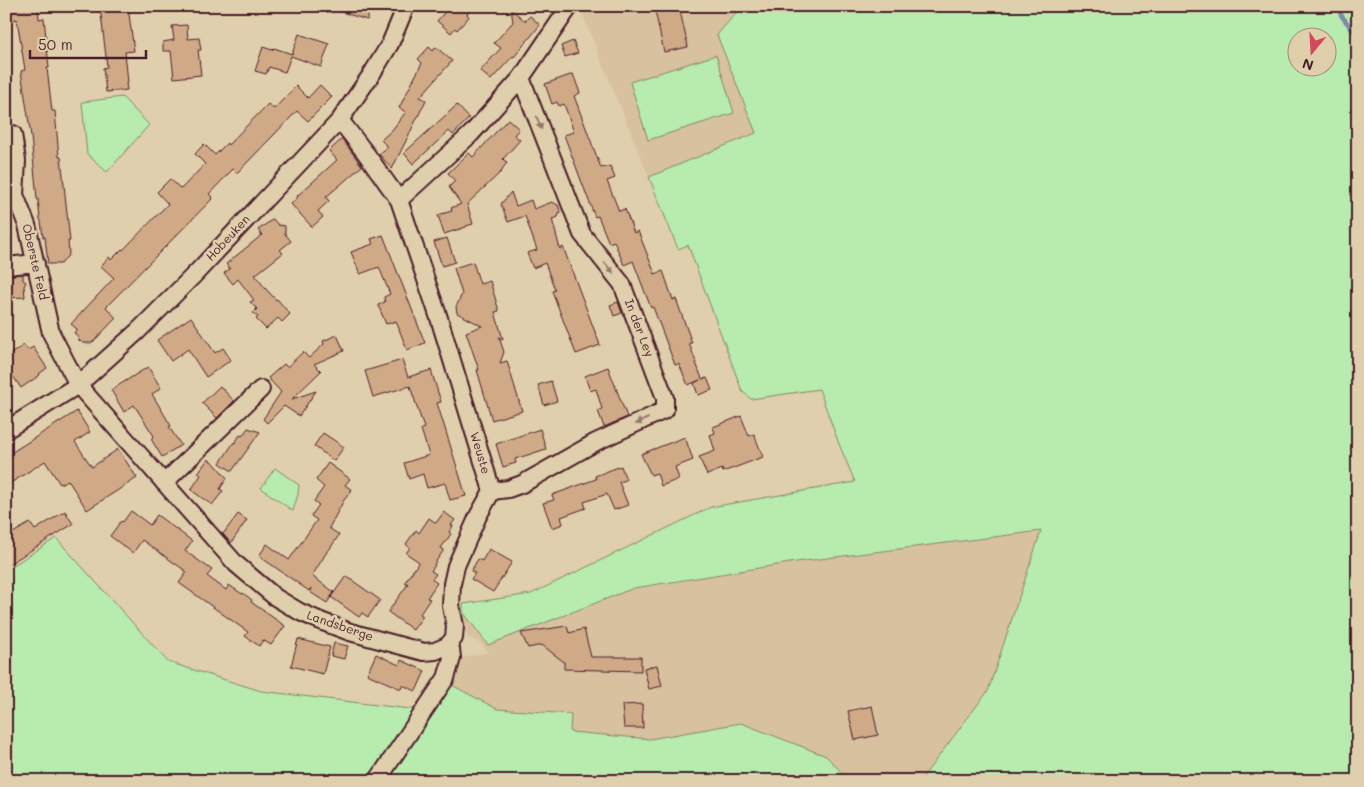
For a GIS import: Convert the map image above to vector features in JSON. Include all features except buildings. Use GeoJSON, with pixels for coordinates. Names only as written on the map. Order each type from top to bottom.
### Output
{"type":"FeatureCollection","features":[{"type":"Feature","properties":{"kind":"street","name":"Hobeuken"},"geometry":{"type":"LineString","coordinates":[[6,430],[78,385],[138,331],[196,273],[340,120],[390,44],[406,6]]}},
{"type":"Feature","properties":{"kind":"street"},"geometry":{"type":"LineString","coordinates":[[399,200],[472,134],[521,78],[570,6]]}},
{"type":"Feature","properties":{"kind":"street","name":"In der Ley"},"geometry":{"type":"LineString","coordinates":[[492,491],[522,484],[596,442],[665,410],[666,398],[622,284],[582,234],[521,78]]}},
{"type":"Feature","properties":{"kind":"street","name":"Weuste"},"geometry":{"type":"LineString","coordinates":[[340,120],[399,200],[437,310],[492,491],[478,516],[456,566],[452,584],[451,606],[454,638],[447,646],[451,649],[452,658],[446,678],[377,781]]}},
{"type":"Feature","properties":{"kind":"street","name":"Oberste Feld"},"geometry":{"type":"LineString","coordinates":[[10,135],[18,161],[15,195],[27,225],[50,333],[78,385]]}},
{"type":"Feature","properties":{"kind":"street"},"geometry":{"type":"LineString","coordinates":[[6,266],[36,263]]}},
{"type":"Feature","properties":{"kind":"street","name":"Landsberge"},"geometry":{"type":"LineString","coordinates":[[78,385],[236,564],[275,597],[300,612],[350,632],[424,652],[435,651],[447,646]]}},
{"type":"Feature","properties":{"kind":"street"},"geometry":{"type":"LineString","coordinates":[[164,483],[261,390]]}},
{"type":"Feature","properties":{"kind":"shaded area"},"geometry":{"type":"Polygon","coordinates":[[[579,6],[742,6],[717,35],[757,133],[649,177],[579,6]]]}},
{"type":"Feature","properties":{"kind":"shaded area"},"geometry":{"type":"Polygon","coordinates":[[[1041,531],[988,691],[920,781],[850,781],[826,756],[741,723],[650,739],[570,732],[571,714],[497,709],[448,683],[455,659],[489,652],[480,643],[468,637],[460,617],[463,612],[489,644],[633,589],[797,562],[1041,531]]]}},
{"type":"Feature","properties":{"kind":"green space"},"geometry":{"type":"Polygon","coordinates":[[[742,6],[1358,6],[1358,781],[920,781],[988,691],[1041,531],[796,562],[634,588],[488,645],[463,612],[463,604],[531,594],[711,507],[855,482],[819,389],[751,399],[742,391],[688,245],[678,249],[649,177],[756,133],[717,35],[742,6]]]}},
{"type":"Feature","properties":{"kind":"green space"},"geometry":{"type":"Polygon","coordinates":[[[716,55],[734,113],[648,140],[630,82],[716,55]]]}},
{"type":"Feature","properties":{"kind":"green space"},"geometry":{"type":"Polygon","coordinates":[[[122,97],[149,125],[107,172],[87,154],[82,102],[122,97]]]}},
{"type":"Feature","properties":{"kind":"green space"},"geometry":{"type":"Polygon","coordinates":[[[275,468],[299,485],[293,511],[261,488],[275,468]]]}},
{"type":"Feature","properties":{"kind":"green space"},"geometry":{"type":"Polygon","coordinates":[[[56,538],[168,662],[261,691],[418,710],[371,781],[6,781],[6,570],[56,538]]]}},
{"type":"Feature","properties":{"kind":"green space"},"geometry":{"type":"Polygon","coordinates":[[[448,683],[497,709],[571,714],[570,732],[650,739],[741,723],[826,756],[850,781],[381,781],[448,683]]]}},
{"type":"Feature","properties":{"kind":"waterway"},"geometry":{"type":"LineString","coordinates":[[1338,6],[1341,15],[1358,37]]}},
{"type":"Feature","properties":{"kind":"waterway"},"geometry":{"type":"LineString","coordinates":[[125,781],[128,776]]}}]}
